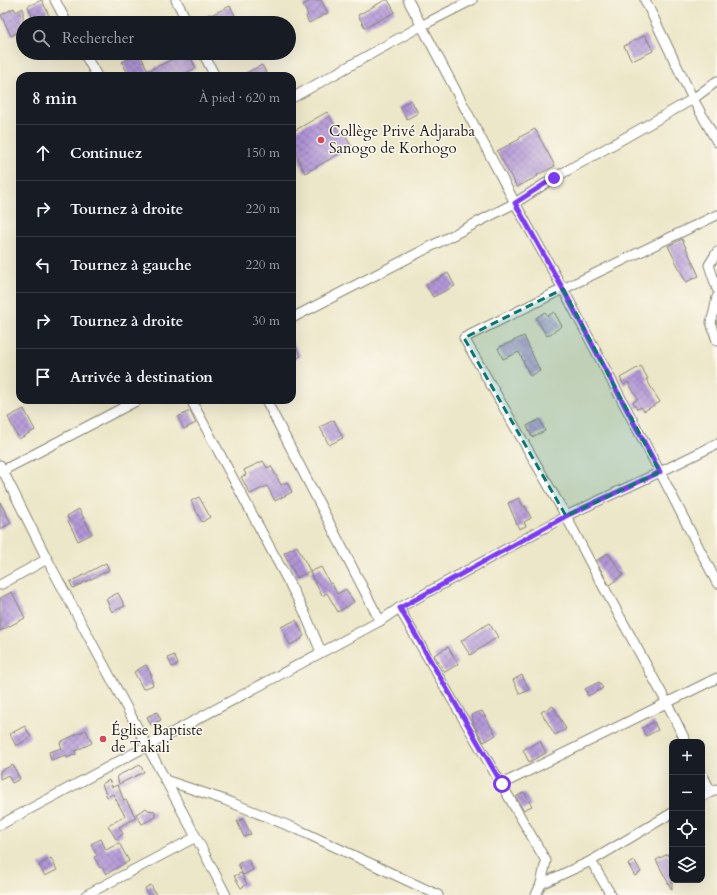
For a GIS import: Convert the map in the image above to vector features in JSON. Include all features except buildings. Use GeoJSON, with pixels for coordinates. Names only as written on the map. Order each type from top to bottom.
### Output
{"type":"FeatureCollection","features":[{"type":"Feature","properties":{"kind":"street"},"geometry":{"type":"LineString","coordinates":[[54,0],[63,16]]}},
{"type":"Feature","properties":{"kind":"street"},"geometry":{"type":"LineString","coordinates":[[176,0],[184,16]]}},
{"type":"Feature","properties":{"kind":"street"},"geometry":{"type":"LineString","coordinates":[[408,0],[515,203],[563,289],[660,472],[717,583]]}},
{"type":"Feature","properties":{"kind":"street"},"geometry":{"type":"LineString","coordinates":[[296,96],[421,26],[472,0]]}},
{"type":"Feature","properties":{"kind":"street"},"geometry":{"type":"LineString","coordinates":[[645,0],[693,99],[717,142]]}},
{"type":"Feature","properties":{"kind":"street"},"geometry":{"type":"LineString","coordinates":[[88,60],[95,72]]}},
{"type":"Feature","properties":{"kind":"street"},"geometry":{"type":"LineString","coordinates":[[207,60],[213,72]]}},
{"type":"Feature","properties":{"kind":"street"},"geometry":{"type":"LineString","coordinates":[[296,316],[515,203],[554,178],[693,99],[717,81]]}},
{"type":"Feature","properties":{"kind":"street"},"geometry":{"type":"LineString","coordinates":[[685,739],[667,703],[566,516],[464,338],[717,215]]}},
{"type":"Feature","properties":{"kind":"street"},"geometry":{"type":"LineString","coordinates":[[717,252],[709,265],[717,289]]}},
{"type":"Feature","properties":{"kind":"street"},"geometry":{"type":"LineString","coordinates":[[717,297],[711,322],[717,342]]}},
{"type":"Feature","properties":{"kind":"street"},"geometry":{"type":"LineString","coordinates":[[130,404],[1,469],[47,559],[226,895]]}},
{"type":"Feature","properties":{"kind":"street"},"geometry":{"type":"LineString","coordinates":[[193,404],[304,611],[321,652]]}},
{"type":"Feature","properties":{"kind":"street"},"geometry":{"type":"LineString","coordinates":[[268,404],[380,621]]}},
{"type":"Feature","properties":{"kind":"street"},"geometry":{"type":"LineString","coordinates":[[0,825],[380,621],[400,608],[566,516],[717,444]]}},
{"type":"Feature","properties":{"kind":"street"},"geometry":{"type":"LineString","coordinates":[[0,585],[47,559]]}},
{"type":"Feature","properties":{"kind":"street"},"geometry":{"type":"LineString","coordinates":[[400,608],[546,861],[541,884],[536,895]]}},
{"type":"Feature","properties":{"kind":"street"},"geometry":{"type":"LineString","coordinates":[[502,784],[717,678]]}},
{"type":"Feature","properties":{"kind":"street"},"geometry":{"type":"LineString","coordinates":[[703,775],[714,790],[705,795]]}},
{"type":"Feature","properties":{"kind":"street"},"geometry":{"type":"LineString","coordinates":[[165,780],[225,800],[299,830],[438,895]]}},
{"type":"Feature","properties":{"kind":"street"},"geometry":{"type":"LineString","coordinates":[[541,884],[591,861],[669,815]]}},
{"type":"Feature","properties":{"kind":"street"},"geometry":{"type":"LineString","coordinates":[[86,895],[196,837]]}},
{"type":"Feature","properties":{"kind":"street"},"geometry":{"type":"LineString","coordinates":[[591,861],[611,895]]}},
{"type":"Feature","properties":{"kind":"highlighted area"},"geometry":{"type":"Polygon","coordinates":[[[563,289],[660,472],[566,516],[464,338],[563,289]]]}},
{"type":"Feature","properties":{"kind":"place","name":"Collège Privé Adjaraba Sanogo de Korhogo"},"geometry":{"type":"Point","coordinates":[321,140]}},
{"type":"Feature","properties":{"kind":"place","name":"Église Baptiste de Takali"},"geometry":{"type":"Point","coordinates":[103,739]}},
{"type":"Feature","properties":{"kind":"route"},"geometry":{"type":"LineString","coordinates":[[502,784],[400,608],[566,516],[660,472],[563,289],[515,203],[554,178]]}}]}
